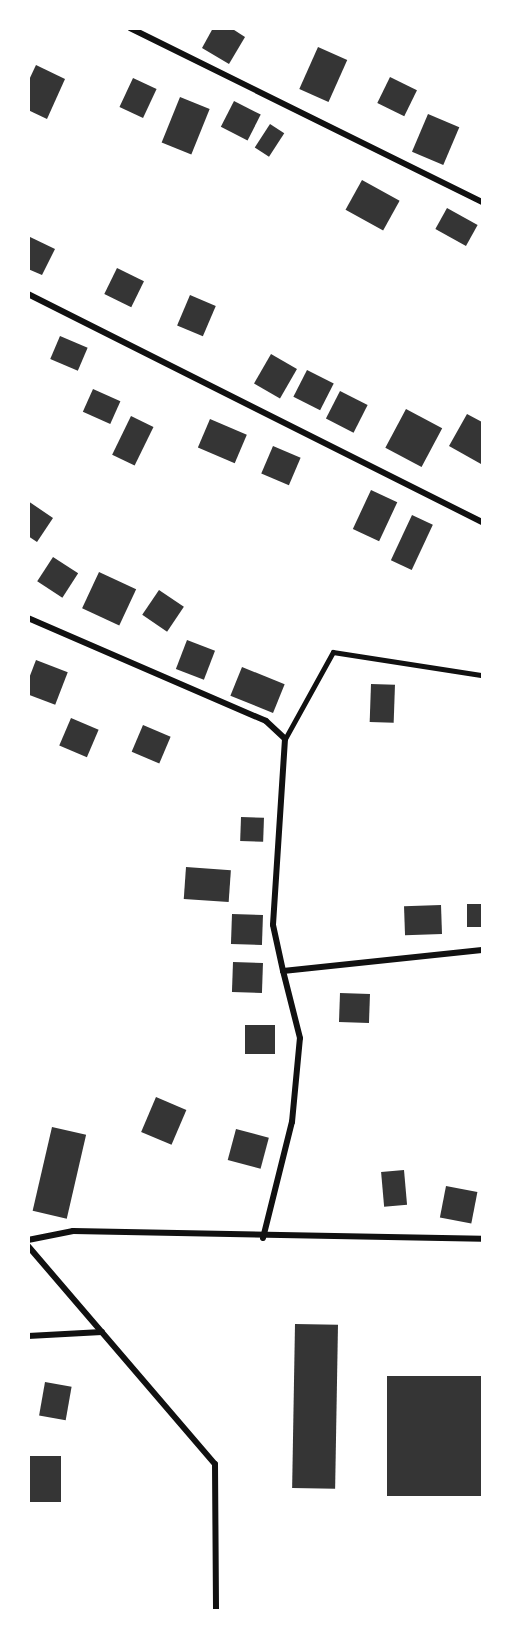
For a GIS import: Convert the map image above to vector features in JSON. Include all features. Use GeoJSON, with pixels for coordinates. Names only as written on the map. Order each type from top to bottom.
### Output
{"type":"FeatureCollection","features":[{"type":"Feature","properties":{"kind":"street"},"geometry":{"type":"LineString","coordinates":[[130,28],[483,202]]}},
{"type":"Feature","properties":{"kind":"street"},"geometry":{"type":"LineString","coordinates":[[28,294],[483,522]]}},
{"type":"Feature","properties":{"kind":"street"},"geometry":{"type":"LineString","coordinates":[[28,618],[266,721],[285,739],[273,925],[300,1038],[292,1122],[263,1238]]}},
{"type":"Feature","properties":{"kind":"street"},"geometry":{"type":"LineString","coordinates":[[284,971],[366,959],[483,950]]}},
{"type":"Feature","properties":{"kind":"street"},"geometry":{"type":"LineString","coordinates":[[28,1240],[73,1231],[263,1238],[483,1239]]}},
{"type":"Feature","properties":{"kind":"street"},"geometry":{"type":"LineString","coordinates":[[28,1246],[215,1464],[216,1611]]}},
{"type":"Feature","properties":{"kind":"street"},"geometry":{"type":"LineString","coordinates":[[28,1336],[102,1332]]}},
{"type":"Feature","properties":{"kind":"lane"},"geometry":{"type":"LineString","coordinates":[[285,739],[333,652],[483,675]]}},
{"type":"Feature","properties":{"kind":"building"},"geometry":{"type":"Polygon","coordinates":[[[213,28],[231,28],[245,37],[229,64],[202,48],[213,28]]]}},
{"type":"Feature","properties":{"kind":"building"},"geometry":{"type":"Polygon","coordinates":[[[318,47],[347,60],[329,102],[299,89],[318,47]]]}},
{"type":"Feature","properties":{"kind":"building"},"geometry":{"type":"Polygon","coordinates":[[[36,65],[65,79],[47,119],[28,110],[28,82],[36,65]]]}},
{"type":"Feature","properties":{"kind":"building"},"geometry":{"type":"Polygon","coordinates":[[[390,77],[417,90],[404,116],[377,103],[390,77]]]}},
{"type":"Feature","properties":{"kind":"building"},"geometry":{"type":"Polygon","coordinates":[[[133,78],[157,89],[143,118],[119,107],[133,78]]]}},
{"type":"Feature","properties":{"kind":"building"},"geometry":{"type":"Polygon","coordinates":[[[180,97],[210,109],[191,154],[162,142],[180,97]]]}},
{"type":"Feature","properties":{"kind":"building"},"geometry":{"type":"Polygon","coordinates":[[[234,101],[261,115],[248,140],[221,127],[234,101]]]}},
{"type":"Feature","properties":{"kind":"building"},"geometry":{"type":"Polygon","coordinates":[[[428,114],[459,127],[443,165],[412,152],[428,114]]]}},
{"type":"Feature","properties":{"kind":"building"},"geometry":{"type":"Polygon","coordinates":[[[270,124],[284,133],[269,157],[255,147],[270,124]]]}},
{"type":"Feature","properties":{"kind":"building"},"geometry":{"type":"Polygon","coordinates":[[[362,180],[400,201],[383,231],[346,210],[362,180]]]}},
{"type":"Feature","properties":{"kind":"building"},"geometry":{"type":"Polygon","coordinates":[[[447,208],[478,225],[466,246],[435,229],[447,208]]]}},
{"type":"Feature","properties":{"kind":"building"},"geometry":{"type":"Polygon","coordinates":[[[28,236],[55,249],[42,275],[28,269],[28,236]]]}},
{"type":"Feature","properties":{"kind":"building"},"geometry":{"type":"Polygon","coordinates":[[[117,268],[144,281],[131,307],[104,294],[117,268]]]}},
{"type":"Feature","properties":{"kind":"building"},"geometry":{"type":"Polygon","coordinates":[[[190,295],[216,306],[203,336],[177,325],[190,295]]]}},
{"type":"Feature","properties":{"kind":"building"},"geometry":{"type":"Polygon","coordinates":[[[60,336],[88,348],[78,371],[50,359],[60,336]]]}},
{"type":"Feature","properties":{"kind":"building"},"geometry":{"type":"Polygon","coordinates":[[[271,354],[297,369],[280,398],[254,383],[271,354]]]}},
{"type":"Feature","properties":{"kind":"building"},"geometry":{"type":"Polygon","coordinates":[[[307,370],[334,384],[320,410],[293,397],[307,370]]]}},
{"type":"Feature","properties":{"kind":"building"},"geometry":{"type":"Polygon","coordinates":[[[93,389],[120,401],[110,424],[83,412],[93,389]]]}},
{"type":"Feature","properties":{"kind":"building"},"geometry":{"type":"Polygon","coordinates":[[[340,391],[368,405],[354,433],[326,419],[340,391]]]}},
{"type":"Feature","properties":{"kind":"building"},"geometry":{"type":"Polygon","coordinates":[[[406,409],[442,428],[422,467],[385,448],[406,409]]]}},
{"type":"Feature","properties":{"kind":"building"},"geometry":{"type":"Polygon","coordinates":[[[467,414],[482,422],[481,464],[449,446],[467,414]]]}},
{"type":"Feature","properties":{"kind":"building"},"geometry":{"type":"Polygon","coordinates":[[[131,416],[153,427],[135,466],[112,455],[131,416]]]}},
{"type":"Feature","properties":{"kind":"building"},"geometry":{"type":"Polygon","coordinates":[[[210,419],[247,435],[235,463],[198,448],[210,419]]]}},
{"type":"Feature","properties":{"kind":"building"},"geometry":{"type":"Polygon","coordinates":[[[273,446],[301,458],[289,485],[261,474],[273,446]]]}},
{"type":"Feature","properties":{"kind":"building"},"geometry":{"type":"Polygon","coordinates":[[[371,490],[397,502],[379,541],[353,529],[371,490]]]}},
{"type":"Feature","properties":{"kind":"building"},"geometry":{"type":"Polygon","coordinates":[[[28,501],[53,518],[37,542],[28,536],[28,501]]]}},
{"type":"Feature","properties":{"kind":"building"},"geometry":{"type":"Polygon","coordinates":[[[412,515],[433,525],[412,570],[391,560],[412,515]]]}},
{"type":"Feature","properties":{"kind":"building"},"geometry":{"type":"Polygon","coordinates":[[[53,557],[78,573],[62,598],[37,581],[53,557]]]}},
{"type":"Feature","properties":{"kind":"building"},"geometry":{"type":"Polygon","coordinates":[[[99,572],[136,589],[119,626],[82,608],[99,572]]]}},
{"type":"Feature","properties":{"kind":"building"},"geometry":{"type":"Polygon","coordinates":[[[159,590],[184,607],[167,632],[142,615],[159,590]]]}},
{"type":"Feature","properties":{"kind":"building"},"geometry":{"type":"Polygon","coordinates":[[[187,640],[215,651],[204,680],[176,669],[187,640]]]}},
{"type":"Feature","properties":{"kind":"building"},"geometry":{"type":"Polygon","coordinates":[[[36,660],[68,672],[55,705],[28,694],[28,681],[36,660]]]}},
{"type":"Feature","properties":{"kind":"building"},"geometry":{"type":"Polygon","coordinates":[[[242,667],[285,684],[273,713],[230,696],[242,667]]]}},
{"type":"Feature","properties":{"kind":"building"},"geometry":{"type":"Polygon","coordinates":[[[371,684],[395,685],[394,723],[370,722],[371,684]]]}},
{"type":"Feature","properties":{"kind":"building"},"geometry":{"type":"Polygon","coordinates":[[[71,718],[99,730],[87,757],[59,746],[71,718]]]}},
{"type":"Feature","properties":{"kind":"building"},"geometry":{"type":"Polygon","coordinates":[[[143,725],[171,737],[159,763],[132,752],[143,725]]]}},
{"type":"Feature","properties":{"kind":"building"},"geometry":{"type":"Polygon","coordinates":[[[241,817],[264,818],[263,842],[240,841],[241,817]]]}},
{"type":"Feature","properties":{"kind":"building"},"geometry":{"type":"Polygon","coordinates":[[[186,867],[231,870],[229,902],[184,899],[186,867]]]}},
{"type":"Feature","properties":{"kind":"building"},"geometry":{"type":"Polygon","coordinates":[[[467,904],[482,904],[482,927],[467,927],[467,904]]]}},
{"type":"Feature","properties":{"kind":"building"},"geometry":{"type":"Polygon","coordinates":[[[441,905],[442,934],[405,935],[404,906],[441,905]]]}},
{"type":"Feature","properties":{"kind":"building"},"geometry":{"type":"Polygon","coordinates":[[[232,914],[263,915],[262,945],[231,944],[232,914]]]}},
{"type":"Feature","properties":{"kind":"building"},"geometry":{"type":"Polygon","coordinates":[[[233,962],[263,963],[262,993],[232,992],[233,962]]]}},
{"type":"Feature","properties":{"kind":"building"},"geometry":{"type":"Polygon","coordinates":[[[340,993],[370,994],[369,1023],[339,1022],[340,993]]]}},
{"type":"Feature","properties":{"kind":"building"},"geometry":{"type":"Polygon","coordinates":[[[245,1025],[275,1025],[275,1054],[245,1054],[245,1025]]]}},
{"type":"Feature","properties":{"kind":"building"},"geometry":{"type":"Polygon","coordinates":[[[156,1097],[186,1110],[172,1145],[141,1132],[156,1097]]]}},
{"type":"Feature","properties":{"kind":"building"},"geometry":{"type":"Polygon","coordinates":[[[52,1127],[86,1135],[67,1219],[33,1211],[52,1127]]]}},
{"type":"Feature","properties":{"kind":"building"},"geometry":{"type":"Polygon","coordinates":[[[236,1129],[269,1138],[261,1169],[228,1160],[236,1129]]]}},
{"type":"Feature","properties":{"kind":"building"},"geometry":{"type":"Polygon","coordinates":[[[404,1170],[407,1205],[384,1207],[381,1172],[404,1170]]]}},
{"type":"Feature","properties":{"kind":"building"},"geometry":{"type":"Polygon","coordinates":[[[446,1186],[477,1192],[471,1224],[440,1217],[446,1186]]]}},
{"type":"Feature","properties":{"kind":"building"},"geometry":{"type":"Polygon","coordinates":[[[295,1324],[338,1325],[335,1489],[292,1488],[295,1324]]]}},
{"type":"Feature","properties":{"kind":"building"},"geometry":{"type":"Polygon","coordinates":[[[387,1376],[482,1376],[482,1496],[387,1496],[387,1376]]]}},
{"type":"Feature","properties":{"kind":"building"},"geometry":{"type":"Polygon","coordinates":[[[45,1382],[72,1387],[66,1420],[39,1415],[45,1382]]]}},
{"type":"Feature","properties":{"kind":"building"},"geometry":{"type":"Polygon","coordinates":[[[28,1456],[61,1456],[61,1502],[28,1502],[28,1456]]]}}]}
